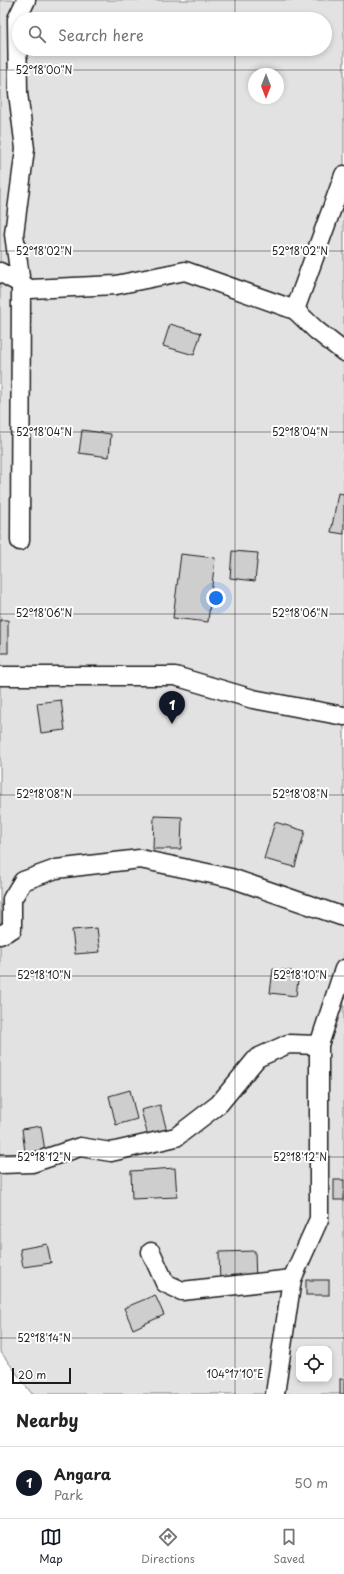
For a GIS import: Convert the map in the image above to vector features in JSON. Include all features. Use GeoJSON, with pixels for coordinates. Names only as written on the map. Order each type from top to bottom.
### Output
{"type":"FeatureCollection","features":[{"type":"Feature","properties":{"kind":"street"},"geometry":{"type":"LineString","coordinates":[[20,12],[26,0]]}},
{"type":"Feature","properties":{"kind":"street"},"geometry":{"type":"LineString","coordinates":[[18,56],[18,93],[25,149],[14,234],[21,284],[20,541]]}},
{"type":"Feature","properties":{"kind":"street"},"geometry":{"type":"LineString","coordinates":[[295,310],[344,175]]}},
{"type":"Feature","properties":{"kind":"street"},"geometry":{"type":"LineString","coordinates":[[0,272],[30,289],[116,285],[185,271],[295,310],[316,330],[344,352]]}},
{"type":"Feature","properties":{"kind":"street"},"geometry":{"type":"LineString","coordinates":[[0,676],[176,676],[253,698],[344,716]]}},
{"type":"Feature","properties":{"kind":"street"},"geometry":{"type":"LineString","coordinates":[[0,935],[12,929],[12,899],[23,881],[56,869],[140,859],[231,878],[344,917]]}},
{"type":"Feature","properties":{"kind":"street"},"geometry":{"type":"LineString","coordinates":[[275,1394],[292,1279],[319,1219],[319,1045],[344,969]]}},
{"type":"Feature","properties":{"kind":"street"},"geometry":{"type":"LineString","coordinates":[[0,1164],[32,1163],[80,1148],[111,1152],[176,1137],[220,1104],[257,1058],[288,1044],[319,1045]]}},
{"type":"Feature","properties":{"kind":"street"},"geometry":{"type":"LineString","coordinates":[[151,1252],[165,1283],[182,1291],[292,1279]]}},
{"type":"Feature","properties":{"kind":"shaded area"},"geometry":{"type":"Polygon","coordinates":[[[0,0],[344,0],[344,1394],[32,1394],[0,1351],[0,0]]]}},
{"type":"Feature","properties":{"kind":"building"},"geometry":{"type":"Polygon","coordinates":[[[170,324],[201,333],[194,355],[163,346],[170,324]]]}},
{"type":"Feature","properties":{"kind":"building"},"geometry":{"type":"Polygon","coordinates":[[[82,430],[111,434],[109,457],[79,453],[82,430]]]}},
{"type":"Feature","properties":{"kind":"building"},"geometry":{"type":"Polygon","coordinates":[[[338,493],[344,494],[344,534],[331,532],[338,493]]]}},
{"type":"Feature","properties":{"kind":"building"},"geometry":{"type":"Polygon","coordinates":[[[232,551],[258,553],[255,581],[230,578],[232,551]]]}},
{"type":"Feature","properties":{"kind":"building"},"geometry":{"type":"Polygon","coordinates":[[[181,554],[215,558],[208,622],[173,618],[181,554]]]}},
{"type":"Feature","properties":{"kind":"building"},"geometry":{"type":"Polygon","coordinates":[[[0,620],[8,620],[8,653],[0,653],[0,620]]]}},
{"type":"Feature","properties":{"kind":"building"},"geometry":{"type":"Polygon","coordinates":[[[61,700],[65,730],[41,733],[37,703],[61,700]]]}},
{"type":"Feature","properties":{"kind":"building"},"geometry":{"type":"Polygon","coordinates":[[[154,816],[182,817],[181,849],[153,849],[154,816]]]}},
{"type":"Feature","properties":{"kind":"building"},"geometry":{"type":"Polygon","coordinates":[[[275,822],[305,831],[295,867],[264,859],[275,822]]]}},
{"type":"Feature","properties":{"kind":"building"},"geometry":{"type":"Polygon","coordinates":[[[97,928],[100,952],[75,954],[72,930],[97,928]]]}},
{"type":"Feature","properties":{"kind":"building"},"geometry":{"type":"Polygon","coordinates":[[[273,969],[299,972],[296,996],[270,993],[273,969]]]}},
{"type":"Feature","properties":{"kind":"building"},"geometry":{"type":"Polygon","coordinates":[[[130,1090],[137,1119],[116,1125],[109,1096],[130,1090]]]}},
{"type":"Feature","properties":{"kind":"building"},"geometry":{"type":"Polygon","coordinates":[[[160,1105],[168,1135],[149,1140],[141,1110],[160,1105]]]}},
{"type":"Feature","properties":{"kind":"building"},"geometry":{"type":"Polygon","coordinates":[[[41,1126],[46,1157],[26,1159],[22,1129],[41,1126]]]}},
{"type":"Feature","properties":{"kind":"building"},"geometry":{"type":"Polygon","coordinates":[[[175,1168],[177,1197],[132,1199],[131,1171],[175,1168]]]}},
{"type":"Feature","properties":{"kind":"building"},"geometry":{"type":"Polygon","coordinates":[[[334,1180],[344,1180],[344,1200],[334,1200],[334,1180]]]}},
{"type":"Feature","properties":{"kind":"building"},"geometry":{"type":"Polygon","coordinates":[[[47,1244],[51,1263],[23,1267],[20,1249],[47,1244]]]}},
{"type":"Feature","properties":{"kind":"building"},"geometry":{"type":"Polygon","coordinates":[[[255,1251],[256,1283],[220,1284],[219,1252],[255,1251]]]}},
{"type":"Feature","properties":{"kind":"building"},"geometry":{"type":"Polygon","coordinates":[[[306,1280],[329,1280],[329,1295],[306,1295],[306,1280]]]}},
{"type":"Feature","properties":{"kind":"building"},"geometry":{"type":"Polygon","coordinates":[[[155,1295],[164,1315],[133,1329],[124,1308],[155,1295]]]}},
{"type":"Feature","properties":{"kind":"building"},"geometry":{"type":"Polygon","coordinates":[[[340,1379],[344,1379],[344,1394],[340,1394],[340,1379]]]}},
{"type":"Feature","properties":{"kind":"place","name":"Angara"},"geometry":{"type":"Point","coordinates":[172,724]}}]}
